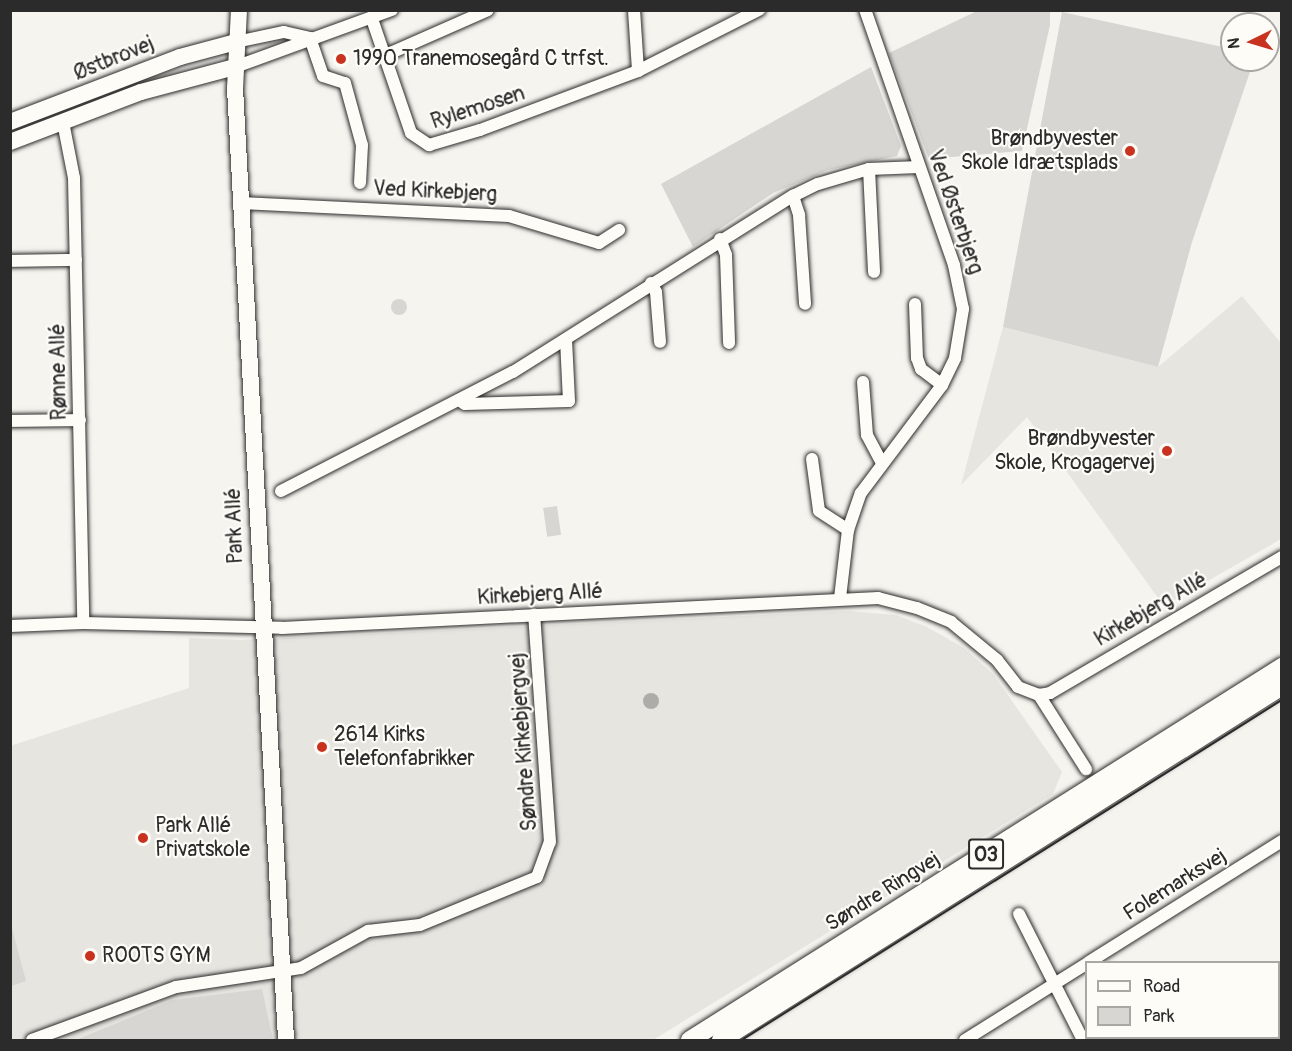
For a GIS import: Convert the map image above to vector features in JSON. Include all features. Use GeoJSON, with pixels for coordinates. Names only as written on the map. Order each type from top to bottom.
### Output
{"type":"FeatureCollection","features":[{"type":"Feature","properties":{"kind":"main road","name":"Søndre Ringvej"},"geometry":{"type":"LineString","coordinates":[[690,1041],[1281,667]]}},
{"type":"Feature","properties":{"kind":"main road","name":"Søndre Ringvej"},"geometry":{"type":"LineString","coordinates":[[721,1041],[1281,686]]}},
{"type":"Feature","properties":{"kind":"street","name":"Park Allé"},"geometry":{"type":"LineString","coordinates":[[239,10],[235,67],[241,203],[286,1041]]}},
{"type":"Feature","properties":{"kind":"street"},"geometry":{"type":"LineString","coordinates":[[235,67],[392,10]]}},
{"type":"Feature","properties":{"kind":"street"},"geometry":{"type":"LineString","coordinates":[[386,55],[488,10]]}},
{"type":"Feature","properties":{"kind":"street"},"geometry":{"type":"LineString","coordinates":[[634,10],[638,71]]}},
{"type":"Feature","properties":{"kind":"street","name":"Rylemosen"},"geometry":{"type":"LineString","coordinates":[[372,19],[411,132],[429,145],[480,130],[638,71],[759,10]]}},
{"type":"Feature","properties":{"kind":"street","name":"Ved Østerbjerg"},"geometry":{"type":"LineString","coordinates":[[840,598],[848,530],[861,493],[942,385],[956,358],[962,324],[962,294],[865,10]]}},
{"type":"Feature","properties":{"kind":"street"},"geometry":{"type":"LineString","coordinates":[[236,42],[284,32],[310,38]]}},
{"type":"Feature","properties":{"kind":"street"},"geometry":{"type":"LineString","coordinates":[[310,38],[324,76],[345,83],[362,145],[360,183]]}},
{"type":"Feature","properties":{"kind":"street","name":"Østbrovej"},"geometry":{"type":"LineString","coordinates":[[10,122],[180,57],[236,42]]}},
{"type":"Feature","properties":{"kind":"street","name":"Østbrovej"},"geometry":{"type":"LineString","coordinates":[[10,142],[141,93],[235,67]]}},
{"type":"Feature","properties":{"kind":"street","name":"Rønne Allé"},"geometry":{"type":"LineString","coordinates":[[63,122],[73,163],[83,623]]}},
{"type":"Feature","properties":{"kind":"street"},"geometry":{"type":"LineString","coordinates":[[281,491],[459,400],[566,339],[720,239],[794,196],[829,180],[869,170],[919,167]]}},
{"type":"Feature","properties":{"kind":"street"},"geometry":{"type":"LineString","coordinates":[[869,170],[874,272]]}},
{"type":"Feature","properties":{"kind":"street"},"geometry":{"type":"LineString","coordinates":[[794,196],[799,214],[805,304]]}},
{"type":"Feature","properties":{"kind":"street","name":"Ved Kirkebjerg"},"geometry":{"type":"LineString","coordinates":[[241,203],[509,216],[599,243],[619,230]]}},
{"type":"Feature","properties":{"kind":"street"},"geometry":{"type":"LineString","coordinates":[[720,239],[726,255],[729,343]]}},
{"type":"Feature","properties":{"kind":"street"},"geometry":{"type":"LineString","coordinates":[[10,261],[76,260]]}},
{"type":"Feature","properties":{"kind":"street"},"geometry":{"type":"LineString","coordinates":[[651,283],[656,292],[660,342]]}},
{"type":"Feature","properties":{"kind":"street"},"geometry":{"type":"LineString","coordinates":[[915,304],[917,358],[921,369],[942,385]]}},
{"type":"Feature","properties":{"kind":"street"},"geometry":{"type":"LineString","coordinates":[[459,400],[465,404],[569,401],[566,339]]}},
{"type":"Feature","properties":{"kind":"street"},"geometry":{"type":"LineString","coordinates":[[863,382],[867,435],[882,463]]}},
{"type":"Feature","properties":{"kind":"street"},"geometry":{"type":"LineString","coordinates":[[10,421],[80,420]]}},
{"type":"Feature","properties":{"kind":"street"},"geometry":{"type":"LineString","coordinates":[[812,459],[819,511],[848,530]]}},
{"type":"Feature","properties":{"kind":"street","name":"Kirkebjerg Allé"},"geometry":{"type":"LineString","coordinates":[[10,626],[83,623],[262,627],[840,598],[885,599],[942,618],[974,639],[1018,687],[1039,695],[1050,693],[1281,557]]}},
{"type":"Feature","properties":{"kind":"street","name":"Søndre Kirkebjergvej"},"geometry":{"type":"LineString","coordinates":[[32,1041],[176,987],[301,968],[368,932],[426,922],[537,877],[542,869],[550,842],[534,615]]}},
{"type":"Feature","properties":{"kind":"street"},"geometry":{"type":"LineString","coordinates":[[1039,695],[1086,769]]}},
{"type":"Feature","properties":{"kind":"street","name":"Folemarksvej"},"geometry":{"type":"LineString","coordinates":[[1091,961],[1281,841]]}},
{"type":"Feature","properties":{"kind":"street"},"geometry":{"type":"LineString","coordinates":[[1019,914],[1083,1041]]}},
{"type":"Feature","properties":{"kind":"street","name":"Folemarksvej"},"geometry":{"type":"LineString","coordinates":[[965,1041],[1085,965]]}},
{"type":"Feature","properties":{"kind":"shaded area","name":"Brøndbyvester Skole, Krogagervej"},"geometry":{"type":"Polygon","coordinates":[[[1242,296],[1281,343],[1281,539],[1164,606],[1027,417],[961,485],[1003,327],[1158,367],[1242,296]]]}},
{"type":"Feature","properties":{"kind":"shaded area"},"geometry":{"type":"Polygon","coordinates":[[[848,611],[896,615],[927,627],[964,648],[993,674],[1062,772],[1053,794],[653,1040],[11,1040],[10,746],[189,688],[189,638],[241,640],[848,611]]]}},
{"type":"Feature","properties":{"kind":"shaded area"},"geometry":{"type":"Polygon","coordinates":[[[651,693],[657,695],[659,701],[657,707],[651,709],[645,707],[643,701],[645,695],[651,693]]]}},
{"type":"Feature","properties":{"kind":"green space"},"geometry":{"type":"Polygon","coordinates":[[[977,11],[1050,11],[1050,25],[1022,151],[929,159],[889,53],[977,11]]]}},
{"type":"Feature","properties":{"kind":"green space","name":"Brøndbyvester Skole Idrætsplads"},"geometry":{"type":"Polygon","coordinates":[[[1062,12],[1220,46],[1220,72],[1250,72],[1192,242],[1158,367],[1003,327],[1062,12]]]}},
{"type":"Feature","properties":{"kind":"green space"},"geometry":{"type":"Polygon","coordinates":[[[871,67],[901,146],[897,156],[828,170],[773,193],[693,247],[661,184],[871,67]]]}},
{"type":"Feature","properties":{"kind":"green space"},"geometry":{"type":"Polygon","coordinates":[[[399,299],[407,307],[399,315],[391,307],[399,299]]]}},
{"type":"Feature","properties":{"kind":"green space"},"geometry":{"type":"Polygon","coordinates":[[[557,506],[561,535],[547,537],[543,508],[557,506]]]}},
{"type":"Feature","properties":{"kind":"green space"},"geometry":{"type":"Polygon","coordinates":[[[10,926],[26,981],[11,986],[10,926]]]}},
{"type":"Feature","properties":{"kind":"green space"},"geometry":{"type":"Polygon","coordinates":[[[262,989],[273,1040],[76,1040],[173,1000],[262,989]]]}},
{"type":"Feature","properties":{"kind":"tram line"},"geometry":{"type":"LineString","coordinates":[[742,1040],[1282,700]]}},
{"type":"Feature","properties":{"kind":"place","name":"1990 Tranemosegård C trfst."},"geometry":{"type":"Point","coordinates":[341,59]}},
{"type":"Feature","properties":{"kind":"place","name":"Brøndbyvester Skole Idrætsplads"},"geometry":{"type":"Point","coordinates":[1130,151]}},
{"type":"Feature","properties":{"kind":"place","name":"Brøndbyvester Skole, Krogagervej"},"geometry":{"type":"Point","coordinates":[1167,451]}},
{"type":"Feature","properties":{"kind":"place","name":"2614 Kirks Telefonfabrikker"},"geometry":{"type":"Point","coordinates":[322,747]}},
{"type":"Feature","properties":{"kind":"place","name":"Park Allé Privatskole"},"geometry":{"type":"Point","coordinates":[143,838]}},
{"type":"Feature","properties":{"kind":"place","name":"ROOTS GYM"},"geometry":{"type":"Point","coordinates":[90,956]}}]}
